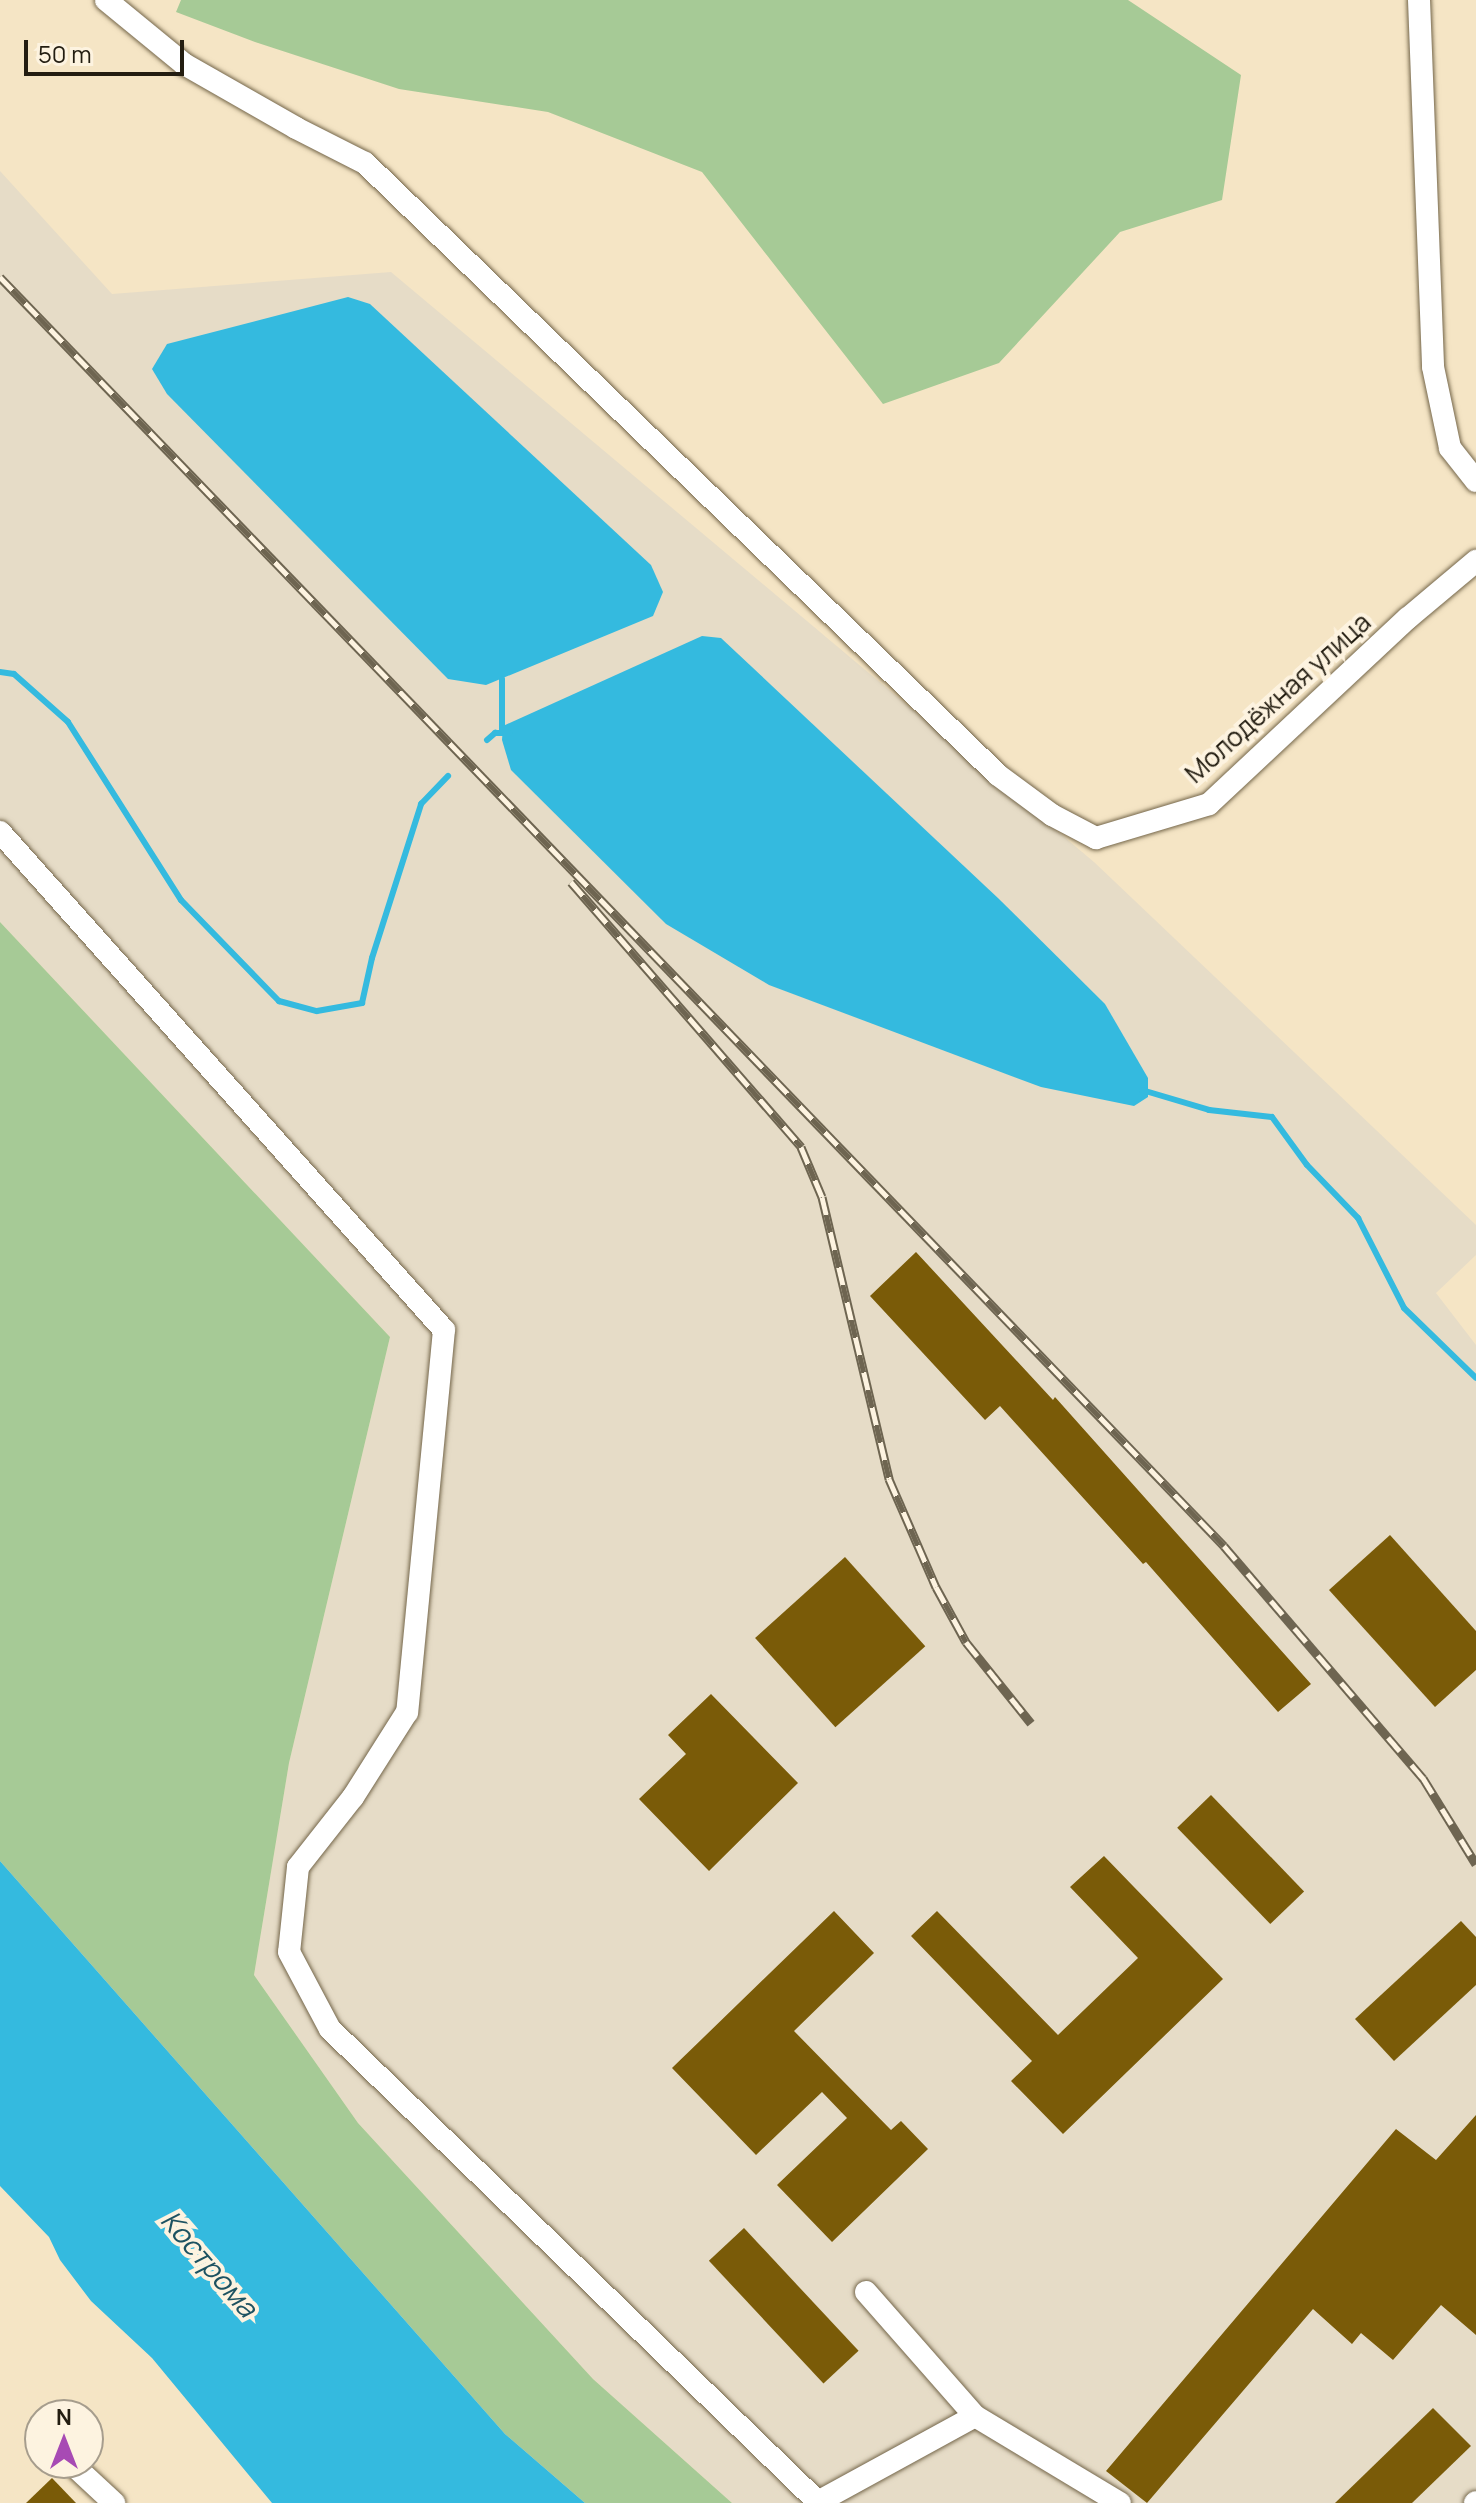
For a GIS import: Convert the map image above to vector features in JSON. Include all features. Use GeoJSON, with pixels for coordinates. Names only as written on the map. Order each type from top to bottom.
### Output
{"type":"FeatureCollection","features":[{"type":"Feature","properties":{"kind":"street","name":"Молодёжная улица"},"geometry":{"type":"LineString","coordinates":[[106,0],[184,64],[365,163],[998,775],[1052,815],[1096,838],[1209,804],[1408,618],[1476,561]]}},
{"type":"Feature","properties":{"kind":"street"},"geometry":{"type":"LineString","coordinates":[[1419,0],[1433,367],[1450,448],[1476,481]]}},
{"type":"Feature","properties":{"kind":"street"},"geometry":{"type":"LineString","coordinates":[[0,832],[444,1330],[407,1712],[353,1797],[298,1867],[289,1952],[330,2029],[818,2502],[975,2416]]}},
{"type":"Feature","properties":{"kind":"street"},"geometry":{"type":"LineString","coordinates":[[866,2292],[975,2416],[1120,2503]]}},
{"type":"Feature","properties":{"kind":"street"},"geometry":{"type":"LineString","coordinates":[[88,2479],[114,2503]]}},
{"type":"Feature","properties":{"kind":"shaded area"},"geometry":{"type":"Polygon","coordinates":[[[0,171],[112,294],[391,272],[1094,862],[1476,1225],[1476,1255],[1436,1293],[1476,1345],[1476,2503],[732,2503],[593,2379],[358,2123],[254,1975],[289,1763],[390,1337],[0,922],[0,171]]]}},
{"type":"Feature","properties":{"kind":"green space"},"geometry":{"type":"Polygon","coordinates":[[[181,0],[1128,0],[1241,75],[1222,200],[1120,232],[999,363],[883,404],[702,172],[548,112],[399,89],[255,42],[176,12],[181,0]]]}},
{"type":"Feature","properties":{"kind":"green space"},"geometry":{"type":"Polygon","coordinates":[[[0,922],[390,1337],[289,1763],[254,1975],[358,2123],[593,2379],[732,2503],[585,2503],[505,2434],[0,1861],[0,922]]]}},
{"type":"Feature","properties":{"kind":"water"},"geometry":{"type":"Polygon","coordinates":[[[348,297],[370,304],[651,565],[663,592],[653,616],[486,685],[448,679],[167,394],[152,369],[167,344],[348,297]]]}},
{"type":"Feature","properties":{"kind":"water"},"geometry":{"type":"Polygon","coordinates":[[[702,636],[721,638],[999,899],[1105,1004],[1148,1078],[1148,1097],[1134,1106],[1041,1087],[769,985],[666,924],[511,770],[502,740],[503,726],[702,636]]]}},
{"type":"Feature","properties":{"kind":"water","name":"Кострома"},"geometry":{"type":"Polygon","coordinates":[[[0,1861],[505,2434],[585,2503],[272,2503],[152,2358],[91,2301],[60,2260],[49,2237],[0,2186],[0,1861]]]}},
{"type":"Feature","properties":{"kind":"building"},"geometry":{"type":"Polygon","coordinates":[[[916,1252],[1053,1400],[1055,1397],[1311,1684],[1278,1712],[1146,1562],[1143,1564],[1000,1406],[985,1420],[870,1296],[916,1252]]]}},
{"type":"Feature","properties":{"kind":"building"},"geometry":{"type":"Polygon","coordinates":[[[1390,1535],[1476,1631],[1476,1670],[1435,1707],[1329,1590],[1390,1535]]]}},
{"type":"Feature","properties":{"kind":"building"},"geometry":{"type":"Polygon","coordinates":[[[845,1557],[925,1646],[835,1727],[755,1638],[845,1557]]]}},
{"type":"Feature","properties":{"kind":"building"},"geometry":{"type":"Polygon","coordinates":[[[711,1694],[798,1783],[709,1871],[639,1799],[686,1754],[668,1735],[711,1694]]]}},
{"type":"Feature","properties":{"kind":"building"},"geometry":{"type":"Polygon","coordinates":[[[1211,1795],[1304,1891],[1270,1924],[1177,1828],[1211,1795]]]}},
{"type":"Feature","properties":{"kind":"building"},"geometry":{"type":"Polygon","coordinates":[[[1104,1856],[1223,1979],[1063,2134],[1011,2081],[1032,2061],[911,1936],[937,1911],[1058,2035],[1138,1958],[1070,1887],[1104,1856]]]}},
{"type":"Feature","properties":{"kind":"building"},"geometry":{"type":"Polygon","coordinates":[[[834,1911],[874,1953],[794,2031],[891,2130],[901,2121],[928,2149],[832,2242],[777,2185],[847,2118],[822,2092],[756,2155],[672,2068],[834,1911]]]}},
{"type":"Feature","properties":{"kind":"building"},"geometry":{"type":"Polygon","coordinates":[[[1461,1921],[1476,1937],[1476,1985],[1394,2061],[1355,2019],[1461,1921]]]}},
{"type":"Feature","properties":{"kind":"building"},"geometry":{"type":"Polygon","coordinates":[[[1476,2115],[1476,2335],[1441,2305],[1393,2360],[1361,2333],[1352,2344],[1313,2309],[1147,2503],[1106,2471],[1396,2129],[1436,2160],[1476,2115]]]}},
{"type":"Feature","properties":{"kind":"building"},"geometry":{"type":"Polygon","coordinates":[[[744,2228],[859,2351],[823,2384],[709,2261],[744,2228]]]}},
{"type":"Feature","properties":{"kind":"building"},"geometry":{"type":"Polygon","coordinates":[[[1433,2408],[1471,2446],[1412,2503],[1335,2503],[1433,2408]]]}},
{"type":"Feature","properties":{"kind":"building"},"geometry":{"type":"Polygon","coordinates":[[[53,2479],[76,2503],[26,2503],[53,2479]]]}},
{"type":"Feature","properties":{"kind":"waterway"},"geometry":{"type":"LineString","coordinates":[[0,672],[14,674],[68,722],[181,900],[279,1001],[317,1011],[362,1003],[372,958],[421,804],[448,776]]}},
{"type":"Feature","properties":{"kind":"waterway"},"geometry":{"type":"LineString","coordinates":[[502,679],[502,733]]}},
{"type":"Feature","properties":{"kind":"waterway"},"geometry":{"type":"LineString","coordinates":[[487,740],[495,733],[510,733]]}},
{"type":"Feature","properties":{"kind":"waterway"},"geometry":{"type":"LineString","coordinates":[[1142,1090],[1209,1110],[1272,1117],[1307,1165],[1358,1218],[1404,1308],[1476,1378]]}},
{"type":"Feature","properties":{"kind":"railway"},"geometry":{"type":"LineString","coordinates":[[0,277],[1224,1546],[1423,1778],[1476,1864]]}},
{"type":"Feature","properties":{"kind":"railway"},"geometry":{"type":"LineString","coordinates":[[571,882],[801,1147],[822,1197],[889,1479],[936,1587],[966,1642],[1031,1723]]}}]}
